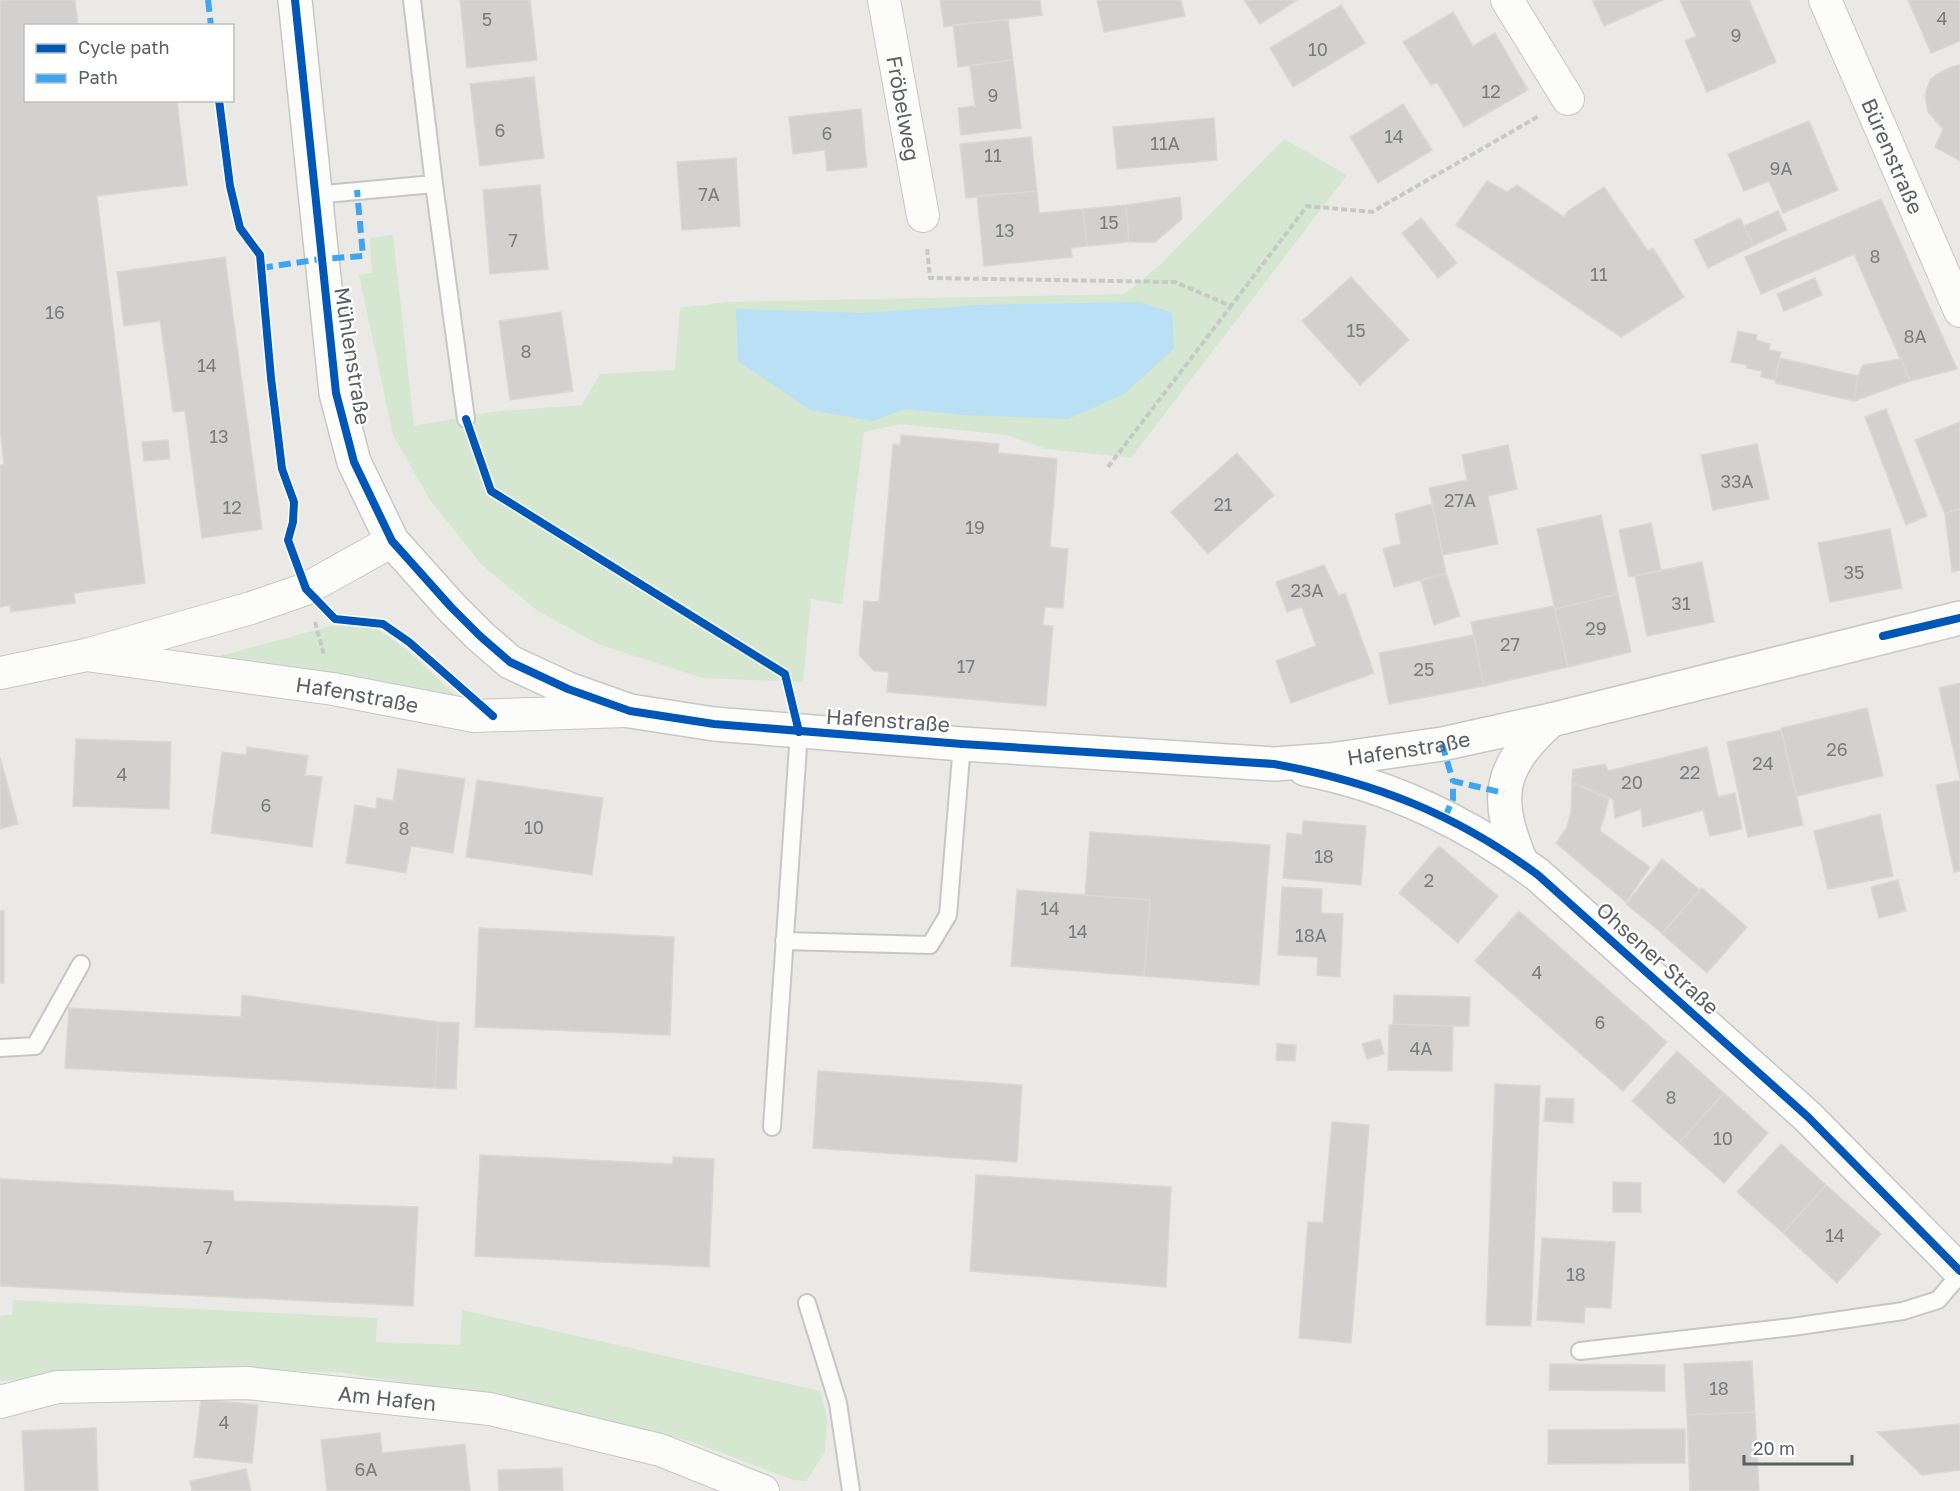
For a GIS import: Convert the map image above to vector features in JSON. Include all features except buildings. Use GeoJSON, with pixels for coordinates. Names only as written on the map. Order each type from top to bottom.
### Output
{"type":"FeatureCollection","features":[{"type":"Feature","properties":{"kind":"main road","name":"Mühlenstraße"},"geometry":{"type":"LineString","coordinates":[[295,0],[336,393],[354,462],[392,541],[451,607],[510,662]]}},
{"type":"Feature","properties":{"kind":"main road","name":"Hafenstraße"},"geometry":{"type":"LineString","coordinates":[[510,662],[568,689],[630,711],[714,724],[962,744],[1274,764],[1330,760],[1442,744],[1551,720],[1960,618]]}},
{"type":"Feature","properties":{"kind":"main road","name":"Ohsener Straße"},"geometry":{"type":"LineString","coordinates":[[1521,862],[1504,815],[1504,793],[1512,765],[1528,741],[1551,720]]}},
{"type":"Feature","properties":{"kind":"main road","name":"Ohsener Straße"},"geometry":{"type":"LineString","coordinates":[[1274,764],[1318,772],[1404,798],[1491,842],[1521,862],[1808,1117],[1960,1273]]}},
{"type":"Feature","properties":{"kind":"street","name":"Fröbelweg"},"geometry":{"type":"LineString","coordinates":[[884,0],[923,216]]}},
{"type":"Feature","properties":{"kind":"street"},"geometry":{"type":"LineString","coordinates":[[1507,0],[1568,99]]}},
{"type":"Feature","properties":{"kind":"street","name":"Bürenstraße"},"geometry":{"type":"LineString","coordinates":[[1825,0],[1960,311]]}},
{"type":"Feature","properties":{"kind":"street","name":"Hafenstraße"},"geometry":{"type":"LineString","coordinates":[[0,673],[86,655],[251,608],[306,589],[392,541]]}},
{"type":"Feature","properties":{"kind":"street","name":"Hafenstraße"},"geometry":{"type":"LineString","coordinates":[[86,655],[333,689],[474,716],[630,711]]}},
{"type":"Feature","properties":{"kind":"street","name":"Am Hafen"},"geometry":{"type":"LineString","coordinates":[[0,1402],[57,1387],[247,1383],[490,1409],[660,1450],[763,1491]]}},
{"type":"Feature","properties":{"kind":"lane"},"geometry":{"type":"LineString","coordinates":[[411,0],[466,419]]}},
{"type":"Feature","properties":{"kind":"lane"},"geometry":{"type":"LineString","coordinates":[[314,195],[434,184]]}},
{"type":"Feature","properties":{"kind":"lane"},"geometry":{"type":"LineString","coordinates":[[772,1127],[799,732]]}},
{"type":"Feature","properties":{"kind":"lane"},"geometry":{"type":"LineString","coordinates":[[784,941],[930,945],[948,915],[962,744]]}},
{"type":"Feature","properties":{"kind":"lane"},"geometry":{"type":"LineString","coordinates":[[0,1048],[35,1046],[81,964]]}},
{"type":"Feature","properties":{"kind":"lane","name":"Ohsener Straße"},"geometry":{"type":"LineString","coordinates":[[1580,1351],[1792,1327],[1903,1311],[1938,1300],[1960,1273]]}},
{"type":"Feature","properties":{"kind":"lane"},"geometry":{"type":"LineString","coordinates":[[807,1304],[838,1403],[851,1491]]}},
{"type":"Feature","properties":{"kind":"path"},"geometry":{"type":"LineString","coordinates":[[1108,467],[1307,206],[1372,212],[1568,99]]}},
{"type":"Feature","properties":{"kind":"path"},"geometry":{"type":"LineString","coordinates":[[923,216],[930,278],[1175,282],[1231,306]]}},
{"type":"Feature","properties":{"kind":"path"},"geometry":{"type":"LineString","coordinates":[[306,589],[333,689]]}},
{"type":"Feature","properties":{"kind":"green space"},"geometry":{"type":"Polygon","coordinates":[[[1284,139],[1347,175],[1131,458],[1046,449],[1007,435],[900,424],[864,432],[842,604],[811,599],[803,682],[703,678],[598,644],[538,611],[482,565],[430,500],[393,435],[359,275],[372,273],[370,238],[393,235],[414,426],[492,412],[582,405],[600,374],[675,370],[680,308],[726,302],[1125,294],[1160,265],[1284,139]]]}},
{"type":"Feature","properties":{"kind":"green space"},"geometry":{"type":"Polygon","coordinates":[[[364,625],[379,630],[404,648],[462,702],[212,658],[331,626],[364,625]]]}},
{"type":"Feature","properties":{"kind":"green space"},"geometry":{"type":"Polygon","coordinates":[[[13,1300],[377,1318],[376,1342],[460,1345],[462,1310],[820,1391],[827,1418],[825,1452],[806,1481],[794,1480],[690,1441],[532,1403],[339,1372],[200,1369],[89,1373],[0,1381],[0,1316],[12,1315],[13,1300]]]}},
{"type":"Feature","properties":{"kind":"water"},"geometry":{"type":"Polygon","coordinates":[[[1140,302],[1172,313],[1174,349],[1124,394],[1068,419],[963,415],[905,409],[873,421],[810,410],[738,361],[736,309],[862,313],[980,305],[1140,302]]]}},
{"type":"Feature","properties":{"kind":"marked path"},"geometry":{"type":"LineString","coordinates":[[208,0],[211,24]]}},
{"type":"Feature","properties":{"kind":"marked path"},"geometry":{"type":"LineString","coordinates":[[261,268],[321,259],[363,256],[357,190]]}},
{"type":"Feature","properties":{"kind":"marked path"},"geometry":{"type":"LineString","coordinates":[[1442,744],[1453,781]]}},
{"type":"Feature","properties":{"kind":"marked path"},"geometry":{"type":"LineString","coordinates":[[1445,817],[1453,799],[1453,781],[1504,793]]}},
{"type":"Feature","properties":{"kind":"cycle path"},"geometry":{"type":"LineString","coordinates":[[295,0],[336,393],[354,462],[392,541],[451,607],[510,662],[568,689],[630,711],[714,724],[962,744],[1274,764],[1346,780],[1413,803],[1476,834],[1538,875],[1808,1117],[1960,1271]]}},
{"type":"Feature","properties":{"kind":"cycle path"},"geometry":{"type":"LineString","coordinates":[[219,102],[230,186],[240,228],[260,255],[282,469],[294,502],[293,522],[288,540],[306,589],[335,619],[383,624],[409,642],[493,716]]}},
{"type":"Feature","properties":{"kind":"cycle path"},"geometry":{"type":"LineString","coordinates":[[466,419],[491,491],[785,674],[799,732]]}},
{"type":"Feature","properties":{"kind":"cycle path"},"geometry":{"type":"LineString","coordinates":[[1883,636],[1960,618]]}}]}
